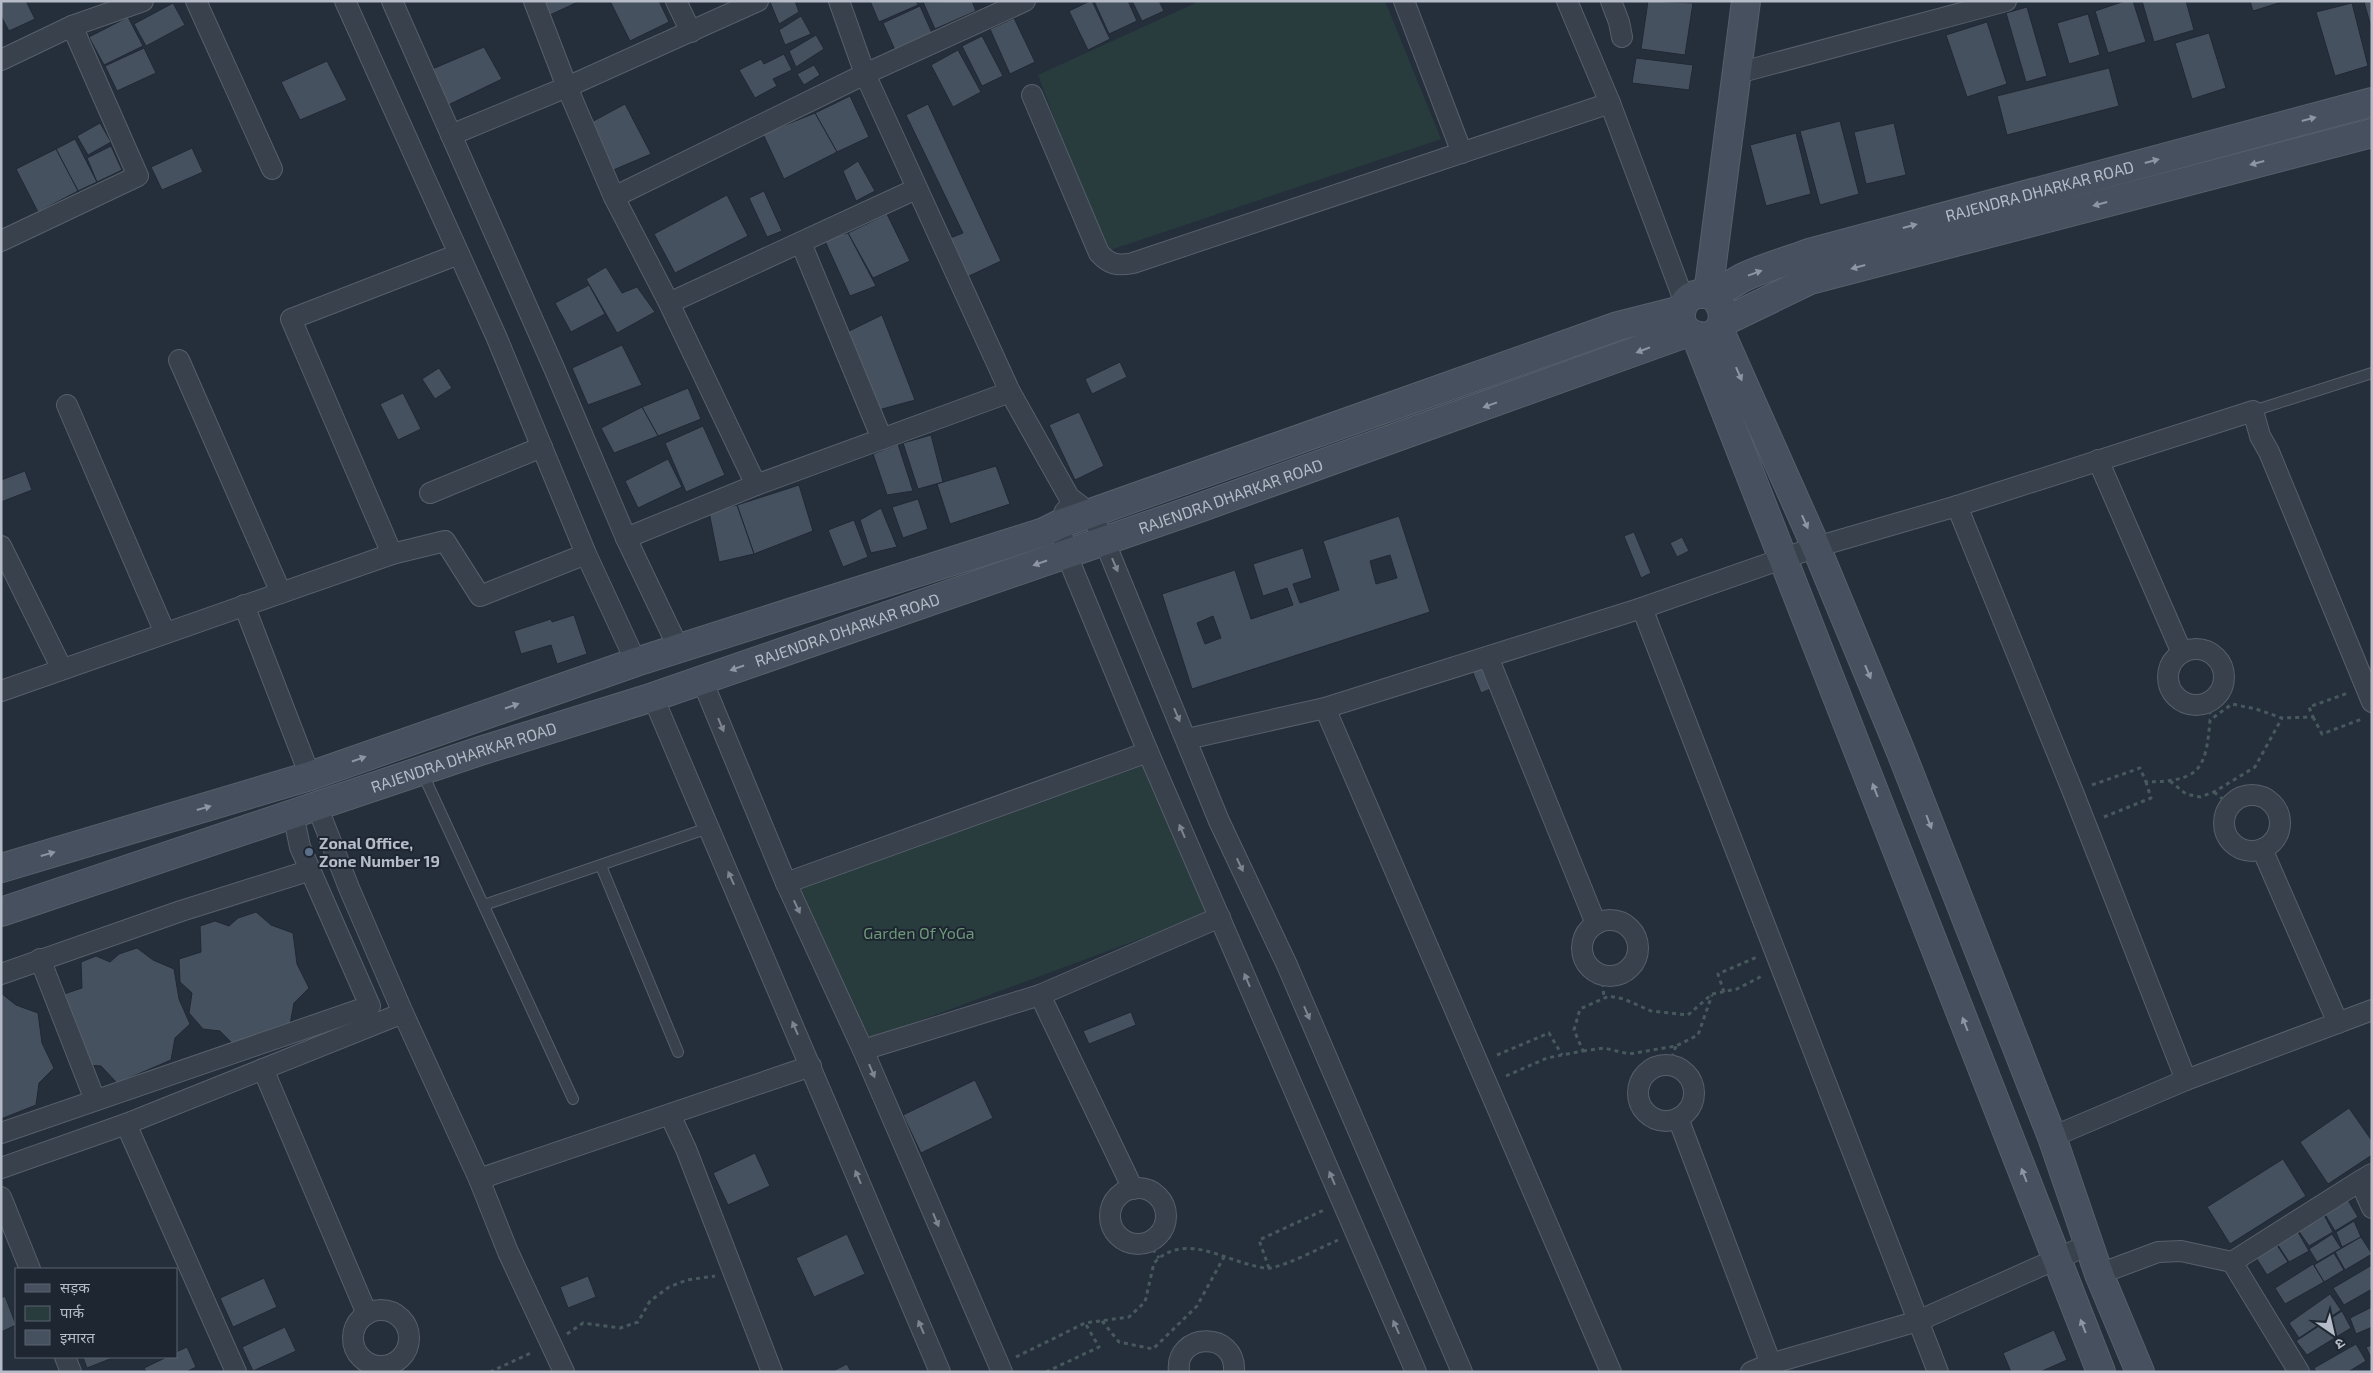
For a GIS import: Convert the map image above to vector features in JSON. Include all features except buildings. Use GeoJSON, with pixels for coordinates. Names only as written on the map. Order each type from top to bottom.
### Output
{"type":"FeatureCollection","features":[{"type":"Feature","properties":{"kind":"main road"},"geometry":{"type":"LineString","coordinates":[[1746,1],[1738,73],[1702,315],[1785,559],[2101,1372]]}},
{"type":"Feature","properties":{"kind":"main road","name":"RAJENDRA DHARKAR ROAD"},"geometry":{"type":"LineString","coordinates":[[1,868],[310,776],[636,662],[1044,532],[1060,524],[1618,326],[1702,315],[1745,277],[1809,253],[2372,102]]}},
{"type":"Feature","properties":{"kind":"main road","name":"RAJENDRA DHARKAR ROAD"},"geometry":{"type":"LineString","coordinates":[[1,912],[421,771],[653,697],[1228,498],[1702,315],[1810,280],[2372,133]]}},
{"type":"Feature","properties":{"kind":"main road"},"geometry":{"type":"LineString","coordinates":[[1702,315],[1816,547],[1901,752],[2052,1137],[2099,1274],[2140,1372]]}},
{"type":"Feature","properties":{"kind":"street"},"geometry":{"type":"LineString","coordinates":[[1,60],[72,26],[143,1]]}},
{"type":"Feature","properties":{"kind":"street"},"geometry":{"type":"LineString","coordinates":[[196,1],[272,168]]}},
{"type":"Feature","properties":{"kind":"street"},"geometry":{"type":"LineString","coordinates":[[345,1],[459,254],[586,554],[636,662]]}},
{"type":"Feature","properties":{"kind":"street"},"geometry":{"type":"LineString","coordinates":[[392,1],[554,368],[626,538],[678,649]]}},
{"type":"Feature","properties":{"kind":"street"},"geometry":{"type":"LineString","coordinates":[[534,1],[567,87],[614,197],[669,303],[756,485]]}},
{"type":"Feature","properties":{"kind":"street"},"geometry":{"type":"LineString","coordinates":[[676,1],[690,32]]}},
{"type":"Feature","properties":{"kind":"street"},"geometry":{"type":"LineString","coordinates":[[450,135],[567,87],[758,1]]}},
{"type":"Feature","properties":{"kind":"street"},"geometry":{"type":"LineString","coordinates":[[838,1],[865,74],[1010,392],[1069,497],[1091,514],[1104,540],[1187,739],[1218,821],[1287,965],[1462,1372]]}},
{"type":"Feature","properties":{"kind":"street"},"geometry":{"type":"LineString","coordinates":[[614,197],[995,8],[1025,1]]}},
{"type":"Feature","properties":{"kind":"street"},"geometry":{"type":"LineString","coordinates":[[1404,1],[1462,153]]}},
{"type":"Feature","properties":{"kind":"street"},"geometry":{"type":"LineString","coordinates":[[1611,1],[1619,22],[1622,37]]}},
{"type":"Feature","properties":{"kind":"street"},"geometry":{"type":"LineString","coordinates":[[1738,73],[2006,1]]}},
{"type":"Feature","properties":{"kind":"street"},"geometry":{"type":"LineString","coordinates":[[1572,5],[1610,103],[1702,315]]}},
{"type":"Feature","properties":{"kind":"street"},"geometry":{"type":"LineString","coordinates":[[1,241],[138,176],[72,26]]}},
{"type":"Feature","properties":{"kind":"street"},"geometry":{"type":"LineString","coordinates":[[1032,95],[1099,253],[1108,262],[1118,266],[1133,263],[1610,103]]}},
{"type":"Feature","properties":{"kind":"street"},"geometry":{"type":"LineString","coordinates":[[669,303],[916,189]]}},
{"type":"Feature","properties":{"kind":"street"},"geometry":{"type":"LineString","coordinates":[[801,243],[882,439]]}},
{"type":"Feature","properties":{"kind":"street"},"geometry":{"type":"LineString","coordinates":[[392,554],[290,319],[459,254]]}},
{"type":"Feature","properties":{"kind":"street"},"geometry":{"type":"LineString","coordinates":[[179,360],[281,593]]}},
{"type":"Feature","properties":{"kind":"street"},"geometry":{"type":"LineString","coordinates":[[626,538],[756,485],[1010,392]]}},
{"type":"Feature","properties":{"kind":"street"},"geometry":{"type":"LineString","coordinates":[[67,405],[165,633]]}},
{"type":"Feature","properties":{"kind":"street"},"geometry":{"type":"LineString","coordinates":[[1187,739],[1325,708],[1642,608],[1816,547],[1957,506],[2253,411],[2260,436],[2269,452],[2367,703]]}},
{"type":"Feature","properties":{"kind":"street"},"geometry":{"type":"LineString","coordinates":[[430,493],[542,447]]}},
{"type":"Feature","properties":{"kind":"street"},"geometry":{"type":"LineString","coordinates":[[2098,460],[2182,653]]}},
{"type":"Feature","properties":{"kind":"street"},"geometry":{"type":"LineString","coordinates":[[1069,497],[1060,524],[1066,553],[1148,752],[1416,1372]]}},
{"type":"Feature","properties":{"kind":"street"},"geometry":{"type":"LineString","coordinates":[[1957,506],[2086,824],[2186,1080]]}},
{"type":"Feature","properties":{"kind":"street"},"geometry":{"type":"LineString","coordinates":[[1,691],[392,554],[445,541],[480,596],[586,554]]}},
{"type":"Feature","properties":{"kind":"street"},"geometry":{"type":"LineString","coordinates":[[1,546],[62,669]]}},
{"type":"Feature","properties":{"kind":"street"},"geometry":{"type":"LineString","coordinates":[[244,605],[310,776]]}},
{"type":"Feature","properties":{"kind":"street"},"geometry":{"type":"LineString","coordinates":[[1642,608],[1938,1372]]}},
{"type":"Feature","properties":{"kind":"street"},"geometry":{"type":"LineString","coordinates":[[2191,649],[2200,649],[2217,657],[2222,665],[2224,683],[2209,711],[2180,700],[2169,686],[2170,667],[2182,653],[2191,649]]}},
{"type":"Feature","properties":{"kind":"street"},"geometry":{"type":"LineString","coordinates":[[1488,657],[1596,924]]}},
{"type":"Feature","properties":{"kind":"street"},"geometry":{"type":"LineString","coordinates":[[702,680],[786,883],[863,1050],[1000,1369]]}},
{"type":"Feature","properties":{"kind":"street"},"geometry":{"type":"LineString","coordinates":[[653,697],[940,1372]]}},
{"type":"Feature","properties":{"kind":"street"},"geometry":{"type":"LineString","coordinates":[[1325,708],[1612,1372]]}},
{"type":"Feature","properties":{"kind":"street"},"geometry":{"type":"LineString","coordinates":[[786,883],[1148,752]]}},
{"type":"Feature","properties":{"kind":"street"},"geometry":{"type":"LineString","coordinates":[[2255,794],[2272,803],[2280,819],[2276,838],[2262,849],[2244,850],[2229,840],[2223,822],[2230,804],[2237,798],[2255,794]]}},
{"type":"Feature","properties":{"kind":"street"},"geometry":{"type":"LineString","coordinates":[[1,1133],[370,1006],[300,848],[305,810]]}},
{"type":"Feature","properties":{"kind":"street"},"geometry":{"type":"LineString","coordinates":[[305,810],[349,888],[403,1013],[479,1179],[508,1252],[564,1372]]}},
{"type":"Feature","properties":{"kind":"street"},"geometry":{"type":"LineString","coordinates":[[2262,849],[2338,1023]]}},
{"type":"Feature","properties":{"kind":"street"},"geometry":{"type":"LineString","coordinates":[[1,974],[181,911],[311,870]]}},
{"type":"Feature","properties":{"kind":"street"},"geometry":{"type":"LineString","coordinates":[[863,1050],[1040,995],[1220,917]]}},
{"type":"Feature","properties":{"kind":"street"},"geometry":{"type":"LineString","coordinates":[[1605,920],[1623,922],[1631,928],[1638,945],[1638,954],[1628,970],[1620,974],[1602,975],[1594,971],[1583,957],[1584,938],[1596,924],[1605,920]]}},
{"type":"Feature","properties":{"kind":"street"},"geometry":{"type":"LineString","coordinates":[[40,959],[95,1100]]}},
{"type":"Feature","properties":{"kind":"street"},"geometry":{"type":"LineString","coordinates":[[1040,995],[1132,1189]]}},
{"type":"Feature","properties":{"kind":"street"},"geometry":{"type":"LineString","coordinates":[[2052,1137],[2186,1080],[2372,1010]]}},
{"type":"Feature","properties":{"kind":"street"},"geometry":{"type":"LineString","coordinates":[[1,1168],[126,1124],[403,1013]]}},
{"type":"Feature","properties":{"kind":"street"},"geometry":{"type":"LineString","coordinates":[[1669,1065],[1686,1074],[1694,1090],[1690,1108],[1678,1118],[1666,1122],[1658,1120],[1643,1110],[1638,1102],[1637,1093],[1644,1075],[1651,1069],[1669,1065]]}},
{"type":"Feature","properties":{"kind":"street"},"geometry":{"type":"LineString","coordinates":[[479,1179],[811,1066]]}},
{"type":"Feature","properties":{"kind":"street"},"geometry":{"type":"LineString","coordinates":[[263,1070],[367,1314]]}},
{"type":"Feature","properties":{"kind":"street"},"geometry":{"type":"LineString","coordinates":[[670,1115],[686,1149],[772,1372]]}},
{"type":"Feature","properties":{"kind":"street"},"geometry":{"type":"LineString","coordinates":[[1678,1118],[1772,1368]]}},
{"type":"Feature","properties":{"kind":"street"},"geometry":{"type":"LineString","coordinates":[[126,1124],[236,1372]]}},
{"type":"Feature","properties":{"kind":"street"},"geometry":{"type":"LineString","coordinates":[[2099,1274],[2158,1252],[2181,1251],[2232,1262],[2366,1178],[2372,1208]]}},
{"type":"Feature","properties":{"kind":"street"},"geometry":{"type":"LineString","coordinates":[[1132,1189],[1151,1191],[1164,1204],[1166,1223],[1156,1238],[1154,1250],[1122,1240],[1111,1225],[1110,1216],[1117,1198],[1132,1189]]}},
{"type":"Feature","properties":{"kind":"street"},"geometry":{"type":"LineString","coordinates":[[1,1197],[30,1268]]}},
{"type":"Feature","properties":{"kind":"street"},"geometry":{"type":"LineString","coordinates":[[1751,1372],[1772,1368],[1918,1321],[2090,1244]]}},
{"type":"Feature","properties":{"kind":"street"},"geometry":{"type":"LineString","coordinates":[[2232,1262],[2299,1372]]}},
{"type":"Feature","properties":{"kind":"street"},"geometry":{"type":"LineString","coordinates":[[385,1310],[394,1313],[407,1326],[409,1344],[394,1368],[373,1365],[358,1355],[354,1347],[354,1328],[367,1314],[385,1310]]}},
{"type":"Feature","properties":{"kind":"street"},"geometry":{"type":"LineString","coordinates":[[1179,1372],[1180,1359],[1185,1351],[1192,1345],[1210,1341],[1219,1343],[1227,1349],[1232,1357],[1234,1372]]}},
{"type":"Feature","properties":{"kind":"street"},"geometry":{"type":"LineString","coordinates":[[65,1358],[71,1372]]}},
{"type":"Feature","properties":{"kind":"lane"},"geometry":{"type":"LineString","coordinates":[[2253,411],[2372,373]]}},
{"type":"Feature","properties":{"kind":"lane"},"geometry":{"type":"LineString","coordinates":[[421,771],[573,1099]]}},
{"type":"Feature","properties":{"kind":"lane"},"geometry":{"type":"LineString","coordinates":[[484,905],[708,828]]}},
{"type":"Feature","properties":{"kind":"lane"},"geometry":{"type":"LineString","coordinates":[[601,866],[678,1052]]}},
{"type":"Feature","properties":{"kind":"path"},"geometry":{"type":"LineString","coordinates":[[2367,703],[2322,734],[2309,707],[2367,703]]}},
{"type":"Feature","properties":{"kind":"path"},"geometry":{"type":"LineString","coordinates":[[2146,782],[2187,778],[2203,763],[2208,745],[2209,711],[2232,704],[2256,709],[2282,718],[2313,717]]}},
{"type":"Feature","properties":{"kind":"path"},"geometry":{"type":"LineString","coordinates":[[2169,780],[2186,794],[2200,797],[2214,792],[2255,767],[2282,718]]}},
{"type":"Feature","properties":{"kind":"path"},"geometry":{"type":"LineString","coordinates":[[2073,792],[2140,768],[2146,782],[2151,798],[2086,824]]}},
{"type":"Feature","properties":{"kind":"path"},"geometry":{"type":"LineString","coordinates":[[2214,792],[2230,804]]}},
{"type":"Feature","properties":{"kind":"path"},"geometry":{"type":"LineString","coordinates":[[1583,1051],[1574,1030],[1580,1009],[1609,996],[1624,999],[1651,1011],[1688,1015],[1712,994],[1737,989],[1777,958]]}},
{"type":"Feature","properties":{"kind":"path"},"geometry":{"type":"LineString","coordinates":[[1724,992],[1718,974],[1777,958]]}},
{"type":"Feature","properties":{"kind":"path"},"geometry":{"type":"LineString","coordinates":[[1602,975],[1604,998]]}},
{"type":"Feature","properties":{"kind":"path"},"geometry":{"type":"LineString","coordinates":[[1487,1084],[1547,1058],[1604,1048],[1629,1054],[1676,1046],[1698,1035],[1712,994]]}},
{"type":"Feature","properties":{"kind":"path"},"geometry":{"type":"LineString","coordinates":[[1478,1062],[1549,1033],[1562,1055]]}},
{"type":"Feature","properties":{"kind":"path"},"geometry":{"type":"LineString","coordinates":[[1669,1065],[1676,1046]]}},
{"type":"Feature","properties":{"kind":"path"},"geometry":{"type":"LineString","coordinates":[[1269,1269],[1259,1240],[1342,1201]]}},
{"type":"Feature","properties":{"kind":"path"},"geometry":{"type":"LineString","coordinates":[[1000,1369],[1085,1323],[1129,1317],[1145,1302],[1154,1263],[1154,1250],[1198,1248],[1269,1269],[1355,1233]]}},
{"type":"Feature","properties":{"kind":"path"},"geometry":{"type":"LineString","coordinates":[[1102,1321],[1119,1342],[1153,1349],[1197,1306],[1224,1257]]}},
{"type":"Feature","properties":{"kind":"path"},"geometry":{"type":"LineString","coordinates":[[490,1372],[551,1344],[583,1323],[620,1328],[638,1322],[650,1301],[669,1287],[687,1280],[734,1274]]}},
{"type":"Feature","properties":{"kind":"path"},"geometry":{"type":"LineString","coordinates":[[1046,1372],[1099,1347],[1085,1323]]}},
{"type":"Feature","properties":{"kind":"green space"},"geometry":{"type":"Polygon","coordinates":[[[1200,1],[1385,1],[1441,139],[1104,252],[1038,75],[1200,1]]]}},
{"type":"Feature","properties":{"kind":"green space","name":"Garden Of YoGa"},"geometry":{"type":"Polygon","coordinates":[[[1145,765],[1210,913],[870,1039],[799,889],[1145,765]]]}},
{"type":"Feature","properties":{"kind":"place","name":"Zonal Office, Zone Number 19"},"geometry":{"type":"Point","coordinates":[309,852]}}]}
